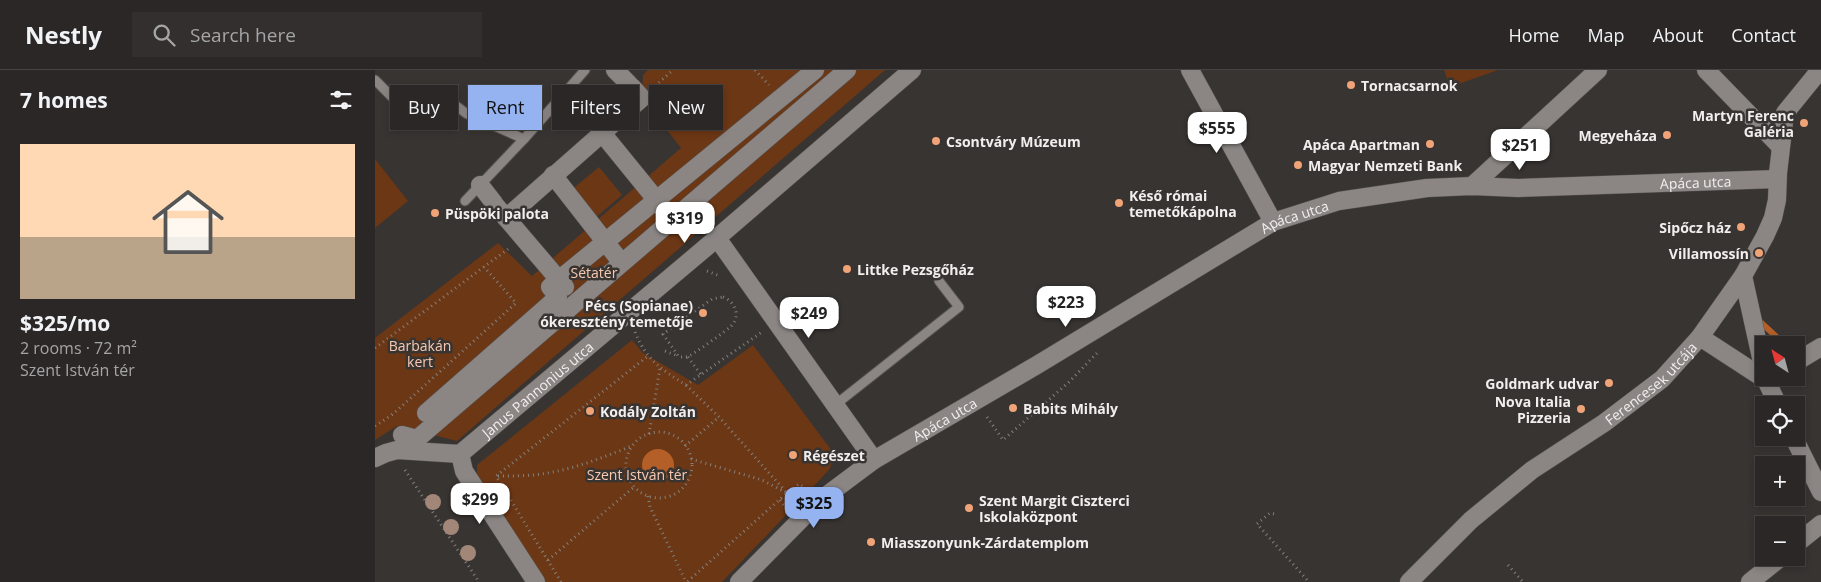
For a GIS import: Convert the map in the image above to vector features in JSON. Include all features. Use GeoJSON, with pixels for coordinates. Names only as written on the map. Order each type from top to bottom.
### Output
{"type":"FeatureCollection","features":[{"type":"Feature","properties":{"kind":"street"},"geometry":{"type":"LineString","coordinates":[[499,209],[553,175],[642,98],[615,70]]}},
{"type":"Feature","properties":{"kind":"street"},"geometry":{"type":"LineString","coordinates":[[426,413],[558,297],[550,287],[815,70]]}},
{"type":"Feature","properties":{"kind":"street"},"geometry":{"type":"LineString","coordinates":[[375,458],[411,441],[847,70]]}},
{"type":"Feature","properties":{"kind":"street","name":"Janus Pannonius utca"},"geometry":{"type":"LineString","coordinates":[[460,454],[823,148],[912,70]]}},
{"type":"Feature","properties":{"kind":"street"},"geometry":{"type":"LineString","coordinates":[[1190,70],[1273,222]]}},
{"type":"Feature","properties":{"kind":"street"},"geometry":{"type":"LineString","coordinates":[[1472,186],[1598,70]]}},
{"type":"Feature","properties":{"kind":"street"},"geometry":{"type":"LineString","coordinates":[[1706,70],[1780,146]]}},
{"type":"Feature","properties":{"kind":"street","name":"Ferencesek utcája"},"geometry":{"type":"LineString","coordinates":[[1409,582],[1471,520],[1533,470],[1604,422],[1662,379],[1700,337],[1743,276],[1765,236],[1773,218],[1777,200],[1780,146],[1785,113],[1820,70]]}},
{"type":"Feature","properties":{"kind":"street"},"geometry":{"type":"LineString","coordinates":[[602,133],[672,220]]}},
{"type":"Feature","properties":{"kind":"street"},"geometry":{"type":"LineString","coordinates":[[553,175],[621,262]]}},
{"type":"Feature","properties":{"kind":"street","name":"Apáca utca"},"geometry":{"type":"LineString","coordinates":[[874,460],[1037,365],[1273,222],[1339,201],[1427,188],[1472,186],[1518,188],[1777,179]]}},
{"type":"Feature","properties":{"kind":"street"},"geometry":{"type":"LineString","coordinates":[[480,186],[577,301]]}},
{"type":"Feature","properties":{"kind":"street"},"geometry":{"type":"LineString","coordinates":[[717,238],[874,460],[819,501],[739,582]]}},
{"type":"Feature","properties":{"kind":"street"},"geometry":{"type":"LineString","coordinates":[[1743,276],[1757,336]]}},
{"type":"Feature","properties":{"kind":"street"},"geometry":{"type":"LineString","coordinates":[[1700,337],[1755,376]]}},
{"type":"Feature","properties":{"kind":"street"},"geometry":{"type":"LineString","coordinates":[[1805,357],[1821,347]]}},
{"type":"Feature","properties":{"kind":"street"},"geometry":{"type":"LineString","coordinates":[[411,441],[460,454],[464,471],[537,582]]}},
{"type":"Feature","properties":{"kind":"street"},"geometry":{"type":"LineString","coordinates":[[1798,446],[1821,492]]}},
{"type":"Feature","properties":{"kind":"street"},"geometry":{"type":"LineString","coordinates":[[1805,537],[1821,524]]}},
{"type":"Feature","properties":{"kind":"street"},"geometry":{"type":"LineString","coordinates":[[1750,582],[1770,566]]}},
{"type":"Feature","properties":{"kind":"lane"},"geometry":{"type":"LineString","coordinates":[[465,201],[524,139],[585,70]]}},
{"type":"Feature","properties":{"kind":"lane"},"geometry":{"type":"LineString","coordinates":[[375,80],[392,97],[415,104],[444,102],[455,105],[467,114],[524,139]]}},
{"type":"Feature","properties":{"kind":"lane"},"geometry":{"type":"LineString","coordinates":[[835,405],[959,307],[939,281]]}},
{"type":"Feature","properties":{"kind":"path"},"geometry":{"type":"LineString","coordinates":[[375,348],[522,238]]}},
{"type":"Feature","properties":{"kind":"path"},"geometry":{"type":"LineString","coordinates":[[375,426],[393,414],[516,302],[484,267]]}},
{"type":"Feature","properties":{"kind":"path"},"geometry":{"type":"LineString","coordinates":[[705,270],[727,278]]}},
{"type":"Feature","properties":{"kind":"path"},"geometry":{"type":"LineString","coordinates":[[665,351],[679,357],[688,357],[732,325],[736,316],[736,310],[729,299],[723,297],[712,299],[663,334],[679,357]]}},
{"type":"Feature","properties":{"kind":"path"},"geometry":{"type":"LineString","coordinates":[[686,385],[777,322]]}},
{"type":"Feature","properties":{"kind":"path"},"geometry":{"type":"LineString","coordinates":[[757,328],[766,341]]}},
{"type":"Feature","properties":{"kind":"path"},"geometry":{"type":"LineString","coordinates":[[637,336],[639,343],[648,356],[660,368],[686,385],[719,416],[787,493]]}},
{"type":"Feature","properties":{"kind":"path"},"geometry":{"type":"LineString","coordinates":[[987,416],[1003,440],[1069,382],[1103,347]]}},
{"type":"Feature","properties":{"kind":"path"},"geometry":{"type":"LineString","coordinates":[[496,476],[648,356]]}},
{"type":"Feature","properties":{"kind":"path"},"geometry":{"type":"LineString","coordinates":[[688,357],[701,375]]}},
{"type":"Feature","properties":{"kind":"path"},"geometry":{"type":"LineString","coordinates":[[649,434],[660,368]]}},
{"type":"Feature","properties":{"kind":"path"},"geometry":{"type":"LineString","coordinates":[[685,446],[719,416]]}},
{"type":"Feature","properties":{"kind":"path"},"geometry":{"type":"LineString","coordinates":[[657,432],[672,435],[681,441],[689,453],[692,468],[687,483],[675,494],[657,498],[648,496],[634,488],[629,480],[626,466],[628,454],[641,438],[649,434],[657,432]]}},
{"type":"Feature","properties":{"kind":"path"},"geometry":{"type":"LineString","coordinates":[[490,475],[525,476],[553,472],[593,461],[633,446]]}},
{"type":"Feature","properties":{"kind":"path"},"geometry":{"type":"LineString","coordinates":[[393,451],[479,582]]}},
{"type":"Feature","properties":{"kind":"path"},"geometry":{"type":"LineString","coordinates":[[691,459],[762,480],[787,493]]}},
{"type":"Feature","properties":{"kind":"path"},"geometry":{"type":"LineString","coordinates":[[496,476],[561,582]]}},
{"type":"Feature","properties":{"kind":"path"},"geometry":{"type":"LineString","coordinates":[[648,496],[650,507],[687,582],[799,484],[814,494],[819,501]]}},
{"type":"Feature","properties":{"kind":"path"},"geometry":{"type":"LineString","coordinates":[[548,560],[634,488]]}},
{"type":"Feature","properties":{"kind":"path"},"geometry":{"type":"LineString","coordinates":[[1274,514],[1270,512],[1257,524],[1309,582]]}},
{"type":"Feature","properties":{"kind":"path"},"geometry":{"type":"LineString","coordinates":[[1508,565],[1523,582]]}},
{"type":"Feature","properties":{"kind":"green space","name":"Sétatér"},"geometry":{"type":"Polygon","coordinates":[[[648,70],[885,70],[457,441],[397,426],[375,440],[375,338],[498,243],[532,276],[681,148],[667,130],[723,130],[723,85],[649,85],[649,107],[642,98],[643,75],[648,70]]]}},
{"type":"Feature","properties":{"kind":"green space"},"geometry":{"type":"Polygon","coordinates":[[[1444,70],[1498,70],[1450,87],[1444,70]]]}},
{"type":"Feature","properties":{"kind":"green space"},"geometry":{"type":"Polygon","coordinates":[[[375,159],[408,201],[375,228],[375,159]]]}},
{"type":"Feature","properties":{"kind":"green space"},"geometry":{"type":"Polygon","coordinates":[[[599,167],[622,195],[594,219],[570,191],[599,167]]]}},
{"type":"Feature","properties":{"kind":"green space","name":"Szent István tér"},"geometry":{"type":"Polygon","coordinates":[[[632,340],[643,353],[698,385],[753,345],[835,455],[829,470],[722,582],[545,582],[477,481],[477,465],[632,340]]]}},
{"type":"Feature","properties":{"kind":"shaded area"},"geometry":{"type":"Polygon","coordinates":[[[658,449],[669,454],[674,465],[669,476],[658,481],[647,476],[642,465],[647,454],[658,449]]]}},
{"type":"Feature","properties":{"kind":"waterway"},"geometry":{"type":"LineString","coordinates":[[1756,318],[1776,336]]}},
{"type":"Feature","properties":{"kind":"place","name":"Tornacsarnok"},"geometry":{"type":"Point","coordinates":[1351,85]}},
{"type":"Feature","properties":{"kind":"place","name":"Martyn Ferenc Galéria"},"geometry":{"type":"Point","coordinates":[1804,123]}},
{"type":"Feature","properties":{"kind":"place","name":"Megyeháza"},"geometry":{"type":"Point","coordinates":[1667,135]}},
{"type":"Feature","properties":{"kind":"place","name":"Csontváry Múzeum"},"geometry":{"type":"Point","coordinates":[936,141]}},
{"type":"Feature","properties":{"kind":"place","name":"Apáca Apartman"},"geometry":{"type":"Point","coordinates":[1430,144]}},
{"type":"Feature","properties":{"kind":"place","name":"Magyar Nemzeti Bank"},"geometry":{"type":"Point","coordinates":[1298,165]}},
{"type":"Feature","properties":{"kind":"place","name":"Késő római temetőkápolna"},"geometry":{"type":"Point","coordinates":[1119,203]}},
{"type":"Feature","properties":{"kind":"place","name":"Püspöki palota"},"geometry":{"type":"Point","coordinates":[435,213]}},
{"type":"Feature","properties":{"kind":"place","name":"Sipőcz ház"},"geometry":{"type":"Point","coordinates":[1741,227]}},
{"type":"Feature","properties":{"kind":"place","name":"Villamossín"},"geometry":{"type":"Point","coordinates":[1759,253]}},
{"type":"Feature","properties":{"kind":"place","name":"Littke Pezsgőház"},"geometry":{"type":"Point","coordinates":[847,269]}},
{"type":"Feature","properties":{"kind":"place","name":"Pécs (Sopianae) ókeresztény temetője"},"geometry":{"type":"Point","coordinates":[703,313]}},
{"type":"Feature","properties":{"kind":"place","name":"Goldmark udvar"},"geometry":{"type":"Point","coordinates":[1609,383]}},
{"type":"Feature","properties":{"kind":"place","name":"Babits Mihály"},"geometry":{"type":"Point","coordinates":[1013,408]}},
{"type":"Feature","properties":{"kind":"place","name":"Nova Italia Pizzeria"},"geometry":{"type":"Point","coordinates":[1581,409]}},
{"type":"Feature","properties":{"kind":"place","name":"Kodály Zoltán"},"geometry":{"type":"Point","coordinates":[590,411]}},
{"type":"Feature","properties":{"kind":"place","name":"Régészet"},"geometry":{"type":"Point","coordinates":[793,455]}},
{"type":"Feature","properties":{"kind":"place","name":"Szent Margit Ciszterci Iskolaközpont"},"geometry":{"type":"Point","coordinates":[969,508]}},
{"type":"Feature","properties":{"kind":"place","name":"Miasszonyunk-Zárdatemplom"},"geometry":{"type":"Point","coordinates":[871,542]}},
{"type":"Feature","properties":{"kind":"park label","name":"Barbakán kert"},"geometry":{"type":"Point","coordinates":[420,354]}}]}
